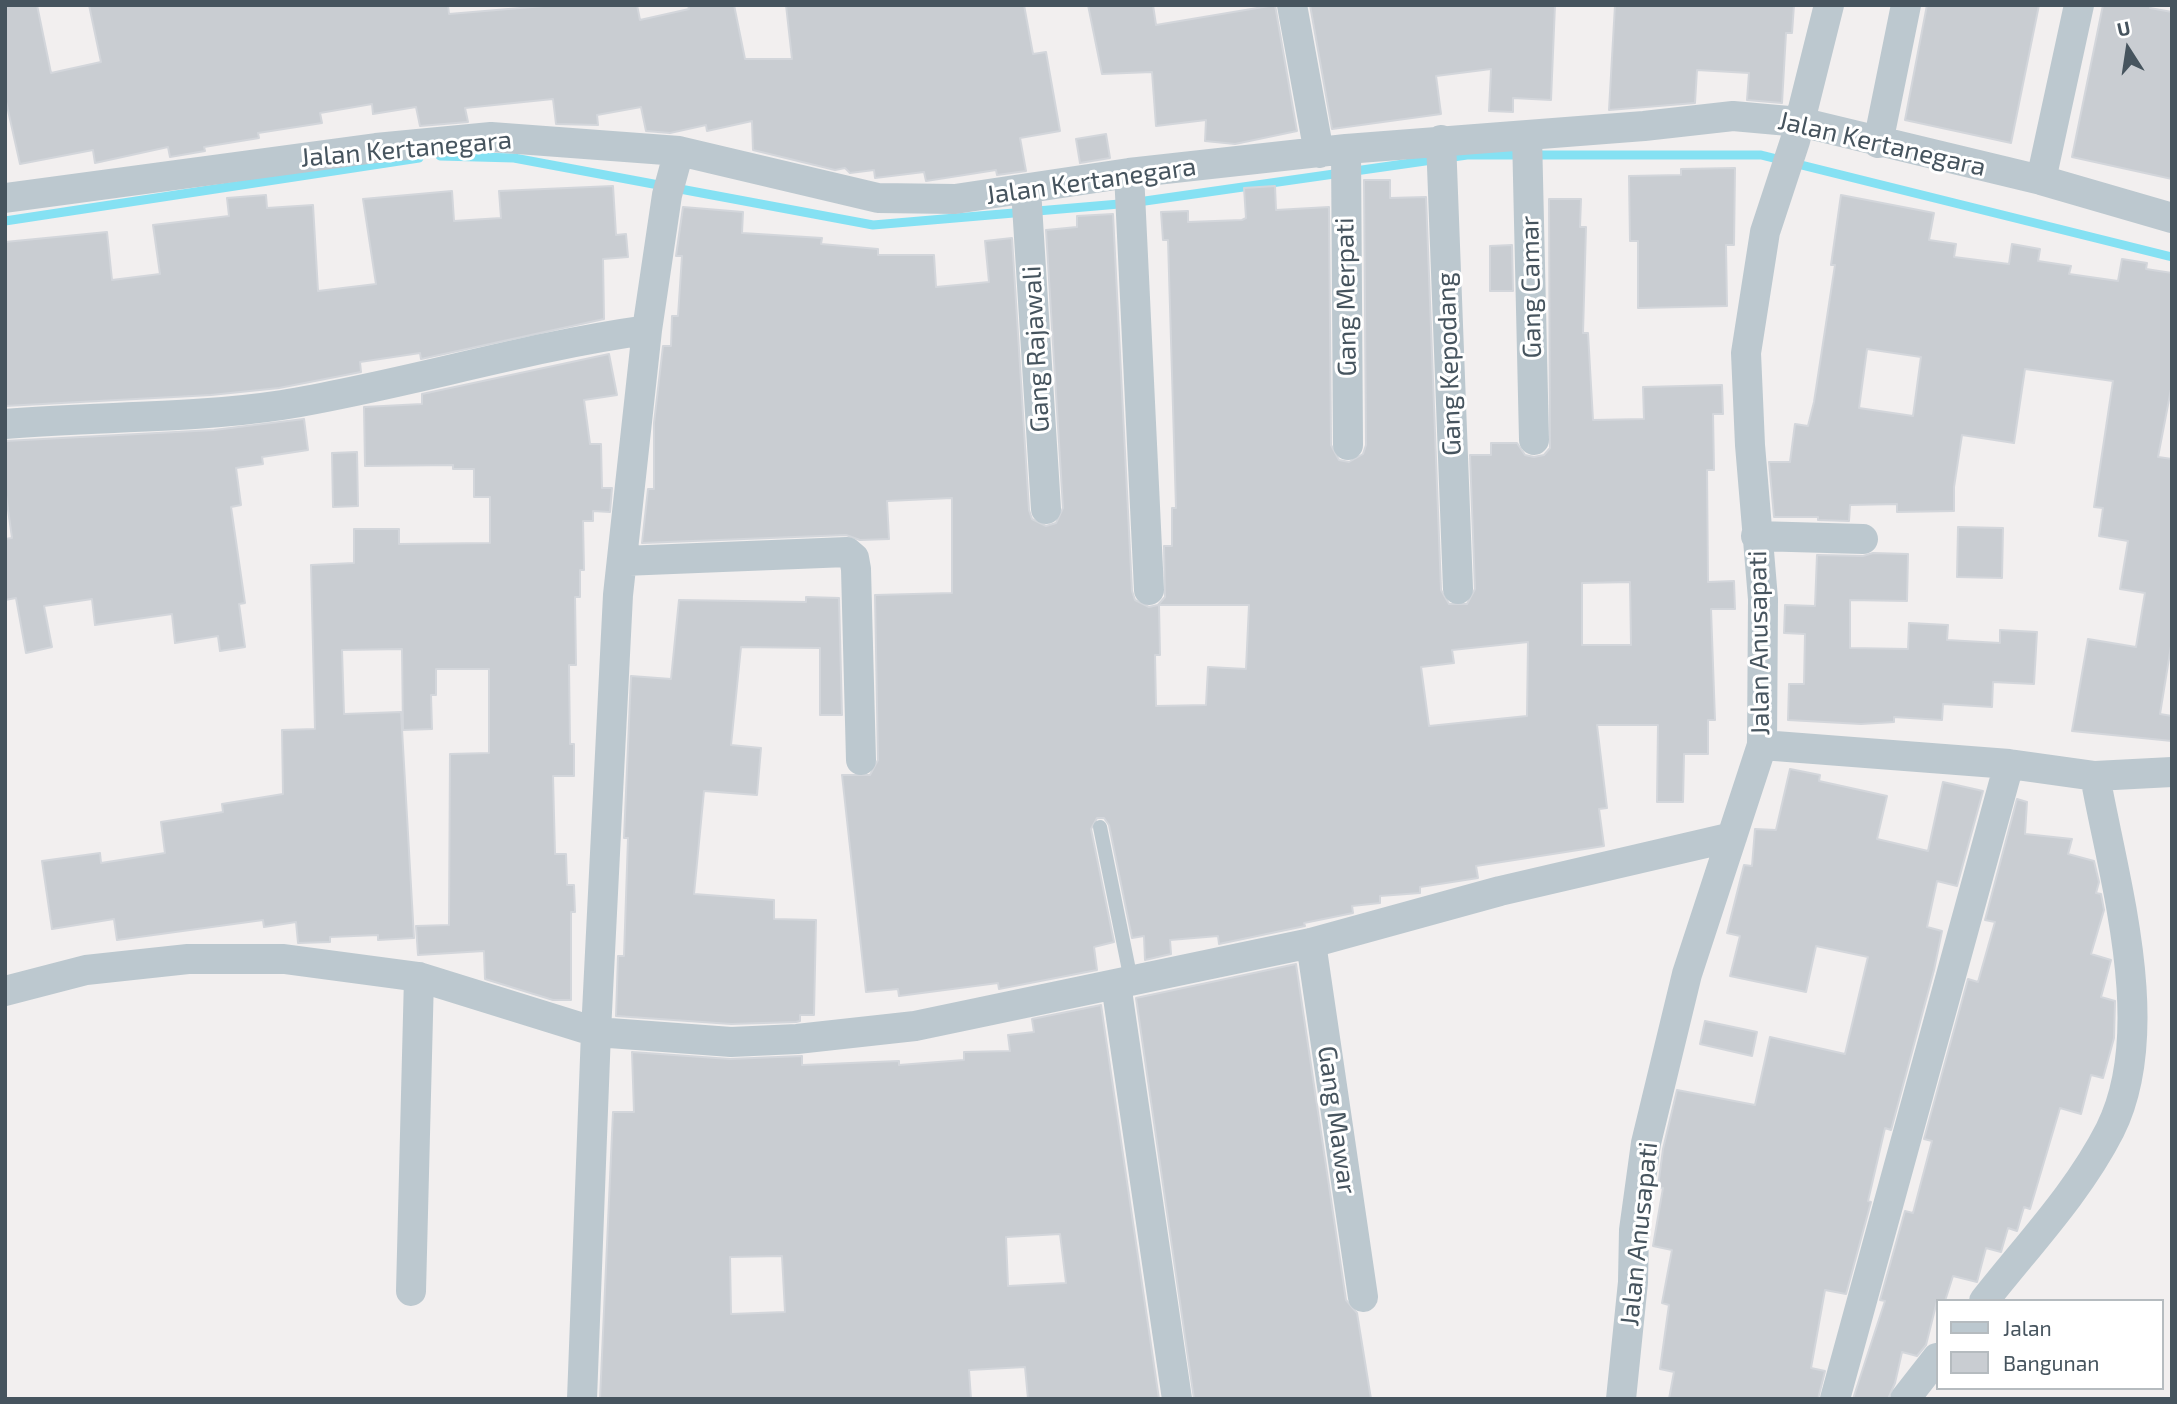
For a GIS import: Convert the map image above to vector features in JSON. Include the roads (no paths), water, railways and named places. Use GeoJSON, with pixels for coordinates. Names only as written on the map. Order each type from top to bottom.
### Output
{"type":"FeatureCollection","features":[{"type":"Feature","properties":{"kind":"street","name":"Gang Merpati"},"geometry":{"type":"LineString","coordinates":[[1292,5],[1346,192],[1348,445]]}},
{"type":"Feature","properties":{"kind":"street","name":"Jalan Anusapati"},"geometry":{"type":"LineString","coordinates":[[1621,1399],[1633,1282],[1634,1230],[1646,1143],[1687,974],[1762,745],[1763,599],[1756,536],[1746,353],[1758,265],[1772,204],[1797,131],[1829,5]]}},
{"type":"Feature","properties":{"kind":"street"},"geometry":{"type":"LineString","coordinates":[[1878,143],[1906,5]]}},
{"type":"Feature","properties":{"kind":"street"},"geometry":{"type":"LineString","coordinates":[[2040,180],[2079,5]]}},
{"type":"Feature","properties":{"kind":"street","name":"Jalan Kertanegara"},"geometry":{"type":"LineString","coordinates":[[5,198],[376,148],[491,137],[677,159],[878,198],[954,199],[1027,193],[1130,192],[1337,154],[1442,153],[1528,145],[1733,116],[1797,131],[1878,143],[2040,180],[2172,218]]}},
{"type":"Feature","properties":{"kind":"street","name":"Gang Camar"},"geometry":{"type":"LineString","coordinates":[[1528,145],[1534,440]]}},
{"type":"Feature","properties":{"kind":"street","name":"Gang Kepodang"},"geometry":{"type":"LineString","coordinates":[[1442,153],[1458,589]]}},
{"type":"Feature","properties":{"kind":"street"},"geometry":{"type":"LineString","coordinates":[[582,1399],[596,1032],[618,595],[647,330],[667,195],[677,159]]}},
{"type":"Feature","properties":{"kind":"street"},"geometry":{"type":"LineString","coordinates":[[1130,192],[1149,590]]}},
{"type":"Feature","properties":{"kind":"street","name":"Gang Rajawali"},"geometry":{"type":"LineString","coordinates":[[1027,193],[1046,509]]}},
{"type":"Feature","properties":{"kind":"street"},"geometry":{"type":"LineString","coordinates":[[5,424],[186,416],[281,405],[606,335],[647,330]]}},
{"type":"Feature","properties":{"kind":"street"},"geometry":{"type":"LineString","coordinates":[[1756,536],[1863,539]]}},
{"type":"Feature","properties":{"kind":"street"},"geometry":{"type":"LineString","coordinates":[[623,561],[847,552],[854,558],[856,569],[861,760]]}},
{"type":"Feature","properties":{"kind":"street"},"geometry":{"type":"LineString","coordinates":[[1762,745],[2009,764],[2095,775],[2172,772]]}},
{"type":"Feature","properties":{"kind":"street"},"geometry":{"type":"LineString","coordinates":[[1835,1399],[2009,764]]}},
{"type":"Feature","properties":{"kind":"street"},"geometry":{"type":"LineString","coordinates":[[1985,1299],[2078,1184],[2110,1129],[2127,1083],[2134,1034],[2133,983],[2095,775]]}},
{"type":"Feature","properties":{"kind":"street"},"geometry":{"type":"LineString","coordinates":[[5,991],[86,970],[188,959],[284,959],[419,977],[596,1032],[732,1042],[797,1039],[915,1026],[1311,943],[1500,891],[1731,837]]}},
{"type":"Feature","properties":{"kind":"street","name":"Gang Mawar"},"geometry":{"type":"LineString","coordinates":[[1311,943],[1363,1297]]}},
{"type":"Feature","properties":{"kind":"street"},"geometry":{"type":"LineString","coordinates":[[411,1291],[419,977]]}},
{"type":"Feature","properties":{"kind":"street"},"geometry":{"type":"LineString","coordinates":[[1123,982],[1177,1399]]}},
{"type":"Feature","properties":{"kind":"street"},"geometry":{"type":"LineString","coordinates":[[1905,1399],[1936,1359]]}},
{"type":"Feature","properties":{"kind":"lane"},"geometry":{"type":"LineString","coordinates":[[1100,827],[1123,982]]}},
{"type":"Feature","properties":{"kind":"waterway"},"geometry":{"type":"LineString","coordinates":[[440,156],[514,158],[873,225],[1131,203],[1467,155],[1761,155],[2172,257]]}},
{"type":"Feature","properties":{"kind":"waterway"},"geometry":{"type":"LineString","coordinates":[[5,221],[419,158]]}}]}
